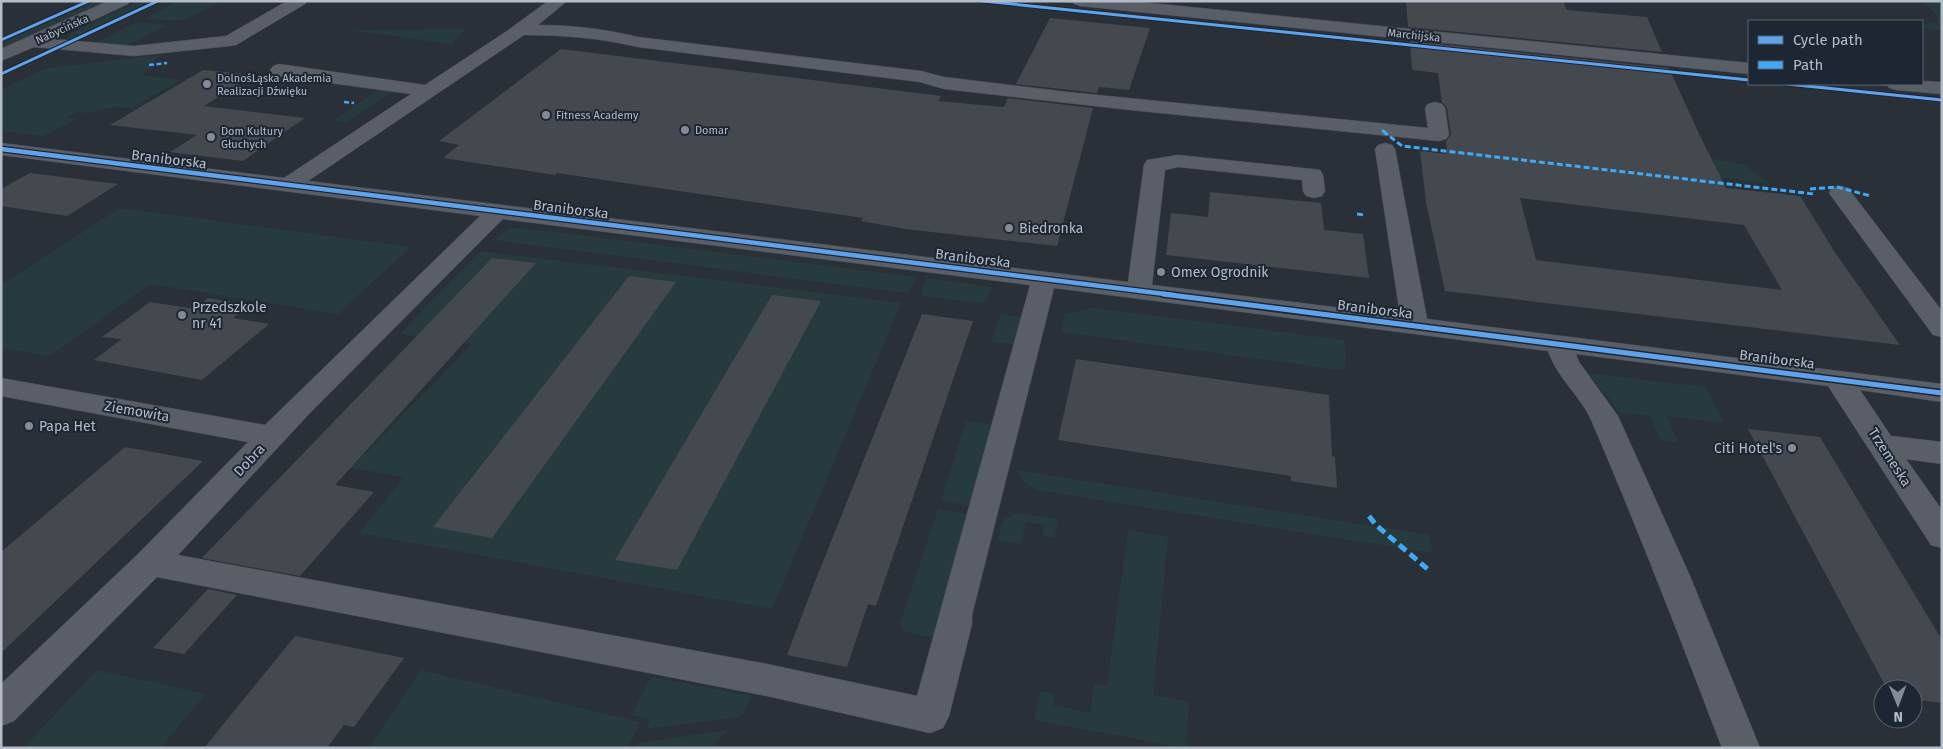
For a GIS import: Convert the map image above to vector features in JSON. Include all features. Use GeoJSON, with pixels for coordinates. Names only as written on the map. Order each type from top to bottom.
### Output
{"type":"FeatureCollection","features":[{"type":"Feature","properties":{"kind":"street","name":"Nabycińska"},"geometry":{"type":"LineString","coordinates":[[1,56],[122,1]]}},
{"type":"Feature","properties":{"kind":"street"},"geometry":{"type":"LineString","coordinates":[[32,42],[134,51],[230,41],[299,1]]}},
{"type":"Feature","properties":{"kind":"street"},"geometry":{"type":"LineString","coordinates":[[287,185],[427,91],[528,31],[559,1]]}},
{"type":"Feature","properties":{"kind":"street","name":"Marchijska"},"geometry":{"type":"LineString","coordinates":[[1080,1],[1748,69]]}},
{"type":"Feature","properties":{"kind":"street"},"geometry":{"type":"LineString","coordinates":[[528,31],[550,37],[603,43],[638,42],[921,77],[944,83],[1130,105],[1308,124],[1439,135],[1435,108]]}},
{"type":"Feature","properties":{"kind":"street"},"geometry":{"type":"LineString","coordinates":[[279,70],[427,91]]}},
{"type":"Feature","properties":{"kind":"street"},"geometry":{"type":"LineString","coordinates":[[1908,85],[1942,88]]}},
{"type":"Feature","properties":{"kind":"street","name":"Braniborska"},"geometry":{"type":"LineString","coordinates":[[1,149],[1838,378],[1942,393]]}},
{"type":"Feature","properties":{"kind":"street"},"geometry":{"type":"LineString","coordinates":[[1385,149],[1415,326]]}},
{"type":"Feature","properties":{"kind":"street"},"geometry":{"type":"LineString","coordinates":[[1139,291],[1155,165],[1178,161],[1312,175],[1314,191]]}},
{"type":"Feature","properties":{"kind":"street"},"geometry":{"type":"LineString","coordinates":[[1840,193],[1942,329]]}},
{"type":"Feature","properties":{"kind":"street","name":"Dobra"},"geometry":{"type":"LineString","coordinates":[[1,709],[150,563],[306,400],[498,211]]}},
{"type":"Feature","properties":{"kind":"street"},"geometry":{"type":"LineString","coordinates":[[150,563],[767,680],[930,716],[1044,279]]}},
{"type":"Feature","properties":{"kind":"street"},"geometry":{"type":"LineString","coordinates":[[1559,344],[1566,364],[1604,416],[1673,576],[1741,748]]}},
{"type":"Feature","properties":{"kind":"street","name":"Trzemeska"},"geometry":{"type":"LineString","coordinates":[[1838,378],[1942,536]]}},
{"type":"Feature","properties":{"kind":"street","name":"Ziemowita"},"geometry":{"type":"LineString","coordinates":[[1,387],[272,436]]}},
{"type":"Feature","properties":{"kind":"street"},"geometry":{"type":"LineString","coordinates":[[1883,445],[1942,452]]}},
{"type":"Feature","properties":{"kind":"green space"},"geometry":{"type":"Polygon","coordinates":[[[96,1],[107,1],[1,48],[1,43],[96,1]]]}},
{"type":"Feature","properties":{"kind":"green space"},"geometry":{"type":"Polygon","coordinates":[[[140,1],[152,1],[70,40],[67,39],[72,32],[140,1]]]}},
{"type":"Feature","properties":{"kind":"green space"},"geometry":{"type":"Polygon","coordinates":[[[179,1],[221,1],[189,18],[176,21],[146,18],[179,1]]]}},
{"type":"Feature","properties":{"kind":"green space"},"geometry":{"type":"Polygon","coordinates":[[[1921,1],[1942,1],[1942,31],[1923,28],[1923,25],[1938,22],[1937,15],[1921,1]]]}},
{"type":"Feature","properties":{"kind":"green space"},"geometry":{"type":"Polygon","coordinates":[[[137,22],[167,25],[126,46],[96,43],[137,22]]]}},
{"type":"Feature","properties":{"kind":"green space"},"geometry":{"type":"Polygon","coordinates":[[[465,29],[452,44],[348,30],[465,29]]]}},
{"type":"Feature","properties":{"kind":"green space"},"geometry":{"type":"Polygon","coordinates":[[[160,55],[143,75],[181,80],[131,108],[116,107],[86,113],[77,112],[67,118],[77,119],[43,136],[1,131],[1,90],[46,68],[160,55]]]}},
{"type":"Feature","properties":{"kind":"green space"},"geometry":{"type":"Polygon","coordinates":[[[379,89],[395,90],[346,122],[332,121],[379,89]]]}},
{"type":"Feature","properties":{"kind":"green space"},"geometry":{"type":"Polygon","coordinates":[[[1652,148],[1742,164],[1772,184],[1556,157],[1652,148]]]}},
{"type":"Feature","properties":{"kind":"green space"},"geometry":{"type":"Polygon","coordinates":[[[120,208],[411,247],[338,314],[150,284],[50,356],[1,348],[1,285],[120,208]]]}},
{"type":"Feature","properties":{"kind":"green space"},"geometry":{"type":"Polygon","coordinates":[[[508,228],[538,230],[916,277],[910,291],[906,293],[495,240],[508,228]]]}},
{"type":"Feature","properties":{"kind":"green space"},"geometry":{"type":"Polygon","coordinates":[[[480,251],[901,303],[772,609],[359,533],[404,477],[298,459],[314,441],[366,453],[472,344],[400,334],[480,251]]]}},
{"type":"Feature","properties":{"kind":"green space"},"geometry":{"type":"Polygon","coordinates":[[[926,278],[992,287],[987,301],[980,303],[923,296],[921,293],[926,278]]]}},
{"type":"Feature","properties":{"kind":"green space"},"geometry":{"type":"Polygon","coordinates":[[[1092,308],[1344,340],[1346,351],[1345,366],[1341,369],[1333,369],[1061,332],[1065,314],[1092,308]]]}},
{"type":"Feature","properties":{"kind":"green space"},"geometry":{"type":"Polygon","coordinates":[[[1003,314],[1025,318],[1017,345],[991,342],[1000,316],[1003,314]]]}},
{"type":"Feature","properties":{"kind":"green space"},"geometry":{"type":"Polygon","coordinates":[[[1587,373],[1706,387],[1724,423],[1667,416],[1678,443],[1661,440],[1650,416],[1617,412],[1613,403],[1587,373]]]}},
{"type":"Feature","properties":{"kind":"green space"},"geometry":{"type":"Polygon","coordinates":[[[966,421],[994,425],[970,506],[941,501],[966,421]]]}},
{"type":"Feature","properties":{"kind":"green space"},"geometry":{"type":"Polygon","coordinates":[[[1016,470],[1429,535],[1432,553],[1037,490],[1024,483],[1016,470]]]}},
{"type":"Feature","properties":{"kind":"green space"},"geometry":{"type":"Polygon","coordinates":[[[938,509],[969,514],[933,638],[906,632],[900,624],[938,509]]]}},
{"type":"Feature","properties":{"kind":"green space"},"geometry":{"type":"Polygon","coordinates":[[[1018,513],[1058,519],[1054,538],[1042,536],[1045,525],[1026,522],[1021,544],[998,540],[1000,529],[1005,519],[1018,513]]]}},
{"type":"Feature","properties":{"kind":"green space"},"geometry":{"type":"Polygon","coordinates":[[[1128,530],[1168,537],[1153,695],[1189,702],[1186,748],[1034,720],[1040,691],[1055,694],[1053,705],[1090,713],[1094,684],[1107,686],[1128,530]]]}},
{"type":"Feature","properties":{"kind":"green space"},"geometry":{"type":"Polygon","coordinates":[[[97,670],[206,694],[160,748],[23,748],[97,670]]]}},
{"type":"Feature","properties":{"kind":"green space"},"geometry":{"type":"Polygon","coordinates":[[[421,670],[640,722],[628,748],[369,748],[421,670]]]}},
{"type":"Feature","properties":{"kind":"green space"},"geometry":{"type":"Polygon","coordinates":[[[651,677],[752,696],[743,714],[738,717],[646,729],[650,719],[632,715],[651,677]]]}},
{"type":"Feature","properties":{"kind":"green space"},"geometry":{"type":"Polygon","coordinates":[[[728,730],[711,748],[633,748],[638,743],[728,730]]]}},
{"type":"Feature","properties":{"kind":"building"},"geometry":{"type":"Polygon","coordinates":[[[1406,1],[1563,1],[1567,10],[1647,17],[1662,52],[1408,27],[1406,1]]]}},
{"type":"Feature","properties":{"kind":"building"},"geometry":{"type":"Polygon","coordinates":[[[1050,18],[1150,28],[1129,90],[1099,87],[1097,93],[1016,84],[1050,18]]]}},
{"type":"Feature","properties":{"kind":"building"},"geometry":{"type":"Polygon","coordinates":[[[1410,41],[1669,68],[1726,188],[1800,196],[1836,254],[1900,345],[1445,291],[1426,202],[1420,151],[1447,154],[1446,141],[1451,135],[1447,108],[1442,102],[1438,73],[1412,70],[1410,41]],[[1520,198],[1536,260],[1782,290],[1744,225],[1520,198]]]}},
{"type":"Feature","properties":{"kind":"building","name":"Domar"},"geometry":{"type":"Polygon","coordinates":[[[561,49],[941,96],[938,101],[1004,107],[1008,98],[1093,108],[1057,246],[905,229],[861,221],[863,218],[443,158],[459,145],[439,141],[561,49]]]}},
{"type":"Feature","properties":{"kind":"building"},"geometry":{"type":"Polygon","coordinates":[[[203,70],[254,75],[204,106],[305,118],[243,161],[170,152],[197,135],[110,125],[203,70]]]}},
{"type":"Feature","properties":{"kind":"building"},"geometry":{"type":"Polygon","coordinates":[[[30,173],[118,184],[67,216],[1,206],[1,189],[30,173]]]}},
{"type":"Feature","properties":{"kind":"building"},"geometry":{"type":"Polygon","coordinates":[[[1210,192],[1321,203],[1324,230],[1363,234],[1369,278],[1166,255],[1171,213],[1208,217],[1210,192]]]}},
{"type":"Feature","properties":{"kind":"building"},"geometry":{"type":"Polygon","coordinates":[[[492,258],[536,263],[335,485],[374,492],[300,576],[202,558],[492,258]]]}},
{"type":"Feature","properties":{"kind":"building"},"geometry":{"type":"Polygon","coordinates":[[[629,276],[676,282],[492,538],[433,527],[629,276]]]}},
{"type":"Feature","properties":{"kind":"building"},"geometry":{"type":"Polygon","coordinates":[[[772,295],[821,301],[677,570],[615,560],[772,295]]]}},
{"type":"Feature","properties":{"kind":"building"},"geometry":{"type":"Polygon","coordinates":[[[208,298],[249,305],[233,318],[269,324],[202,380],[94,360],[122,339],[102,337],[150,302],[195,309],[208,298]]]}},
{"type":"Feature","properties":{"kind":"building"},"geometry":{"type":"Polygon","coordinates":[[[922,314],[973,321],[876,606],[868,604],[847,667],[787,655],[810,594],[922,314]]]}},
{"type":"Feature","properties":{"kind":"building"},"geometry":{"type":"Polygon","coordinates":[[[1076,359],[1329,395],[1332,456],[1335,457],[1337,488],[1291,481],[1291,476],[1058,440],[1076,359]]]}},
{"type":"Feature","properties":{"kind":"building"},"geometry":{"type":"Polygon","coordinates":[[[1748,429],[1820,437],[1942,640],[1942,703],[1923,700],[1923,679],[1882,679],[1748,429]]]}},
{"type":"Feature","properties":{"kind":"building"},"geometry":{"type":"Polygon","coordinates":[[[125,447],[203,461],[1,653],[1,552],[125,447]]]}},
{"type":"Feature","properties":{"kind":"building"},"geometry":{"type":"Polygon","coordinates":[[[208,589],[237,595],[184,654],[153,648],[208,589]]]}},
{"type":"Feature","properties":{"kind":"building"},"geometry":{"type":"Polygon","coordinates":[[[295,636],[404,658],[354,727],[344,725],[327,748],[204,748],[295,636]]]}},
{"type":"Feature","properties":{"kind":"tram line"},"geometry":{"type":"LineString","coordinates":[[1057,1],[1748,71]]}},
{"type":"Feature","properties":{"kind":"tram line"},"geometry":{"type":"LineString","coordinates":[[1881,85],[1942,91]]}},
{"type":"Feature","properties":{"kind":"marked path"},"geometry":{"type":"LineString","coordinates":[[149,65],[167,63]]}},
{"type":"Feature","properties":{"kind":"marked path"},"geometry":{"type":"LineString","coordinates":[[344,102],[354,103]]}},
{"type":"Feature","properties":{"kind":"marked path"},"geometry":{"type":"LineString","coordinates":[[1382,130],[1402,146],[1814,194]]}},
{"type":"Feature","properties":{"kind":"marked path"},"geometry":{"type":"LineString","coordinates":[[1810,189],[1837,187],[1871,196]]}},
{"type":"Feature","properties":{"kind":"marked path"},"geometry":{"type":"LineString","coordinates":[[1357,214],[1365,215]]}},
{"type":"Feature","properties":{"kind":"marked path"},"geometry":{"type":"LineString","coordinates":[[1369,516],[1376,525],[1431,572]]}},
{"type":"Feature","properties":{"kind":"cycle path"},"geometry":{"type":"LineString","coordinates":[[1,40],[89,1]]}},
{"type":"Feature","properties":{"kind":"cycle path"},"geometry":{"type":"LineString","coordinates":[[1,74],[158,1]]}},
{"type":"Feature","properties":{"kind":"cycle path"},"geometry":{"type":"LineString","coordinates":[[983,1],[1748,80]]}},
{"type":"Feature","properties":{"kind":"cycle path"},"geometry":{"type":"LineString","coordinates":[[1797,85],[1942,100]]}},
{"type":"Feature","properties":{"kind":"cycle path"},"geometry":{"type":"LineString","coordinates":[[1,149],[1883,384],[1942,393]]}},
{"type":"Feature","properties":{"kind":"place","name":"DolnośLąska Akademia Realizacji Dźwięku"},"geometry":{"type":"Point","coordinates":[207,84]}},
{"type":"Feature","properties":{"kind":"place","name":"Fitness Academy"},"geometry":{"type":"Point","coordinates":[546,115]}},
{"type":"Feature","properties":{"kind":"place","name":"Domar"},"geometry":{"type":"Point","coordinates":[685,130]}},
{"type":"Feature","properties":{"kind":"place","name":"Dom Kultury Głuchych"},"geometry":{"type":"Point","coordinates":[211,137]}},
{"type":"Feature","properties":{"kind":"place","name":"Biedronka"},"geometry":{"type":"Point","coordinates":[1009,228]}},
{"type":"Feature","properties":{"kind":"place","name":"Omex Ogrodnik"},"geometry":{"type":"Point","coordinates":[1161,272]}},
{"type":"Feature","properties":{"kind":"place","name":"Przedszkole nr 41"},"geometry":{"type":"Point","coordinates":[182,315]}},
{"type":"Feature","properties":{"kind":"place","name":"Papa Het"},"geometry":{"type":"Point","coordinates":[29,426]}},
{"type":"Feature","properties":{"kind":"place","name":"Citi Hotel's"},"geometry":{"type":"Point","coordinates":[1792,448]}}]}
